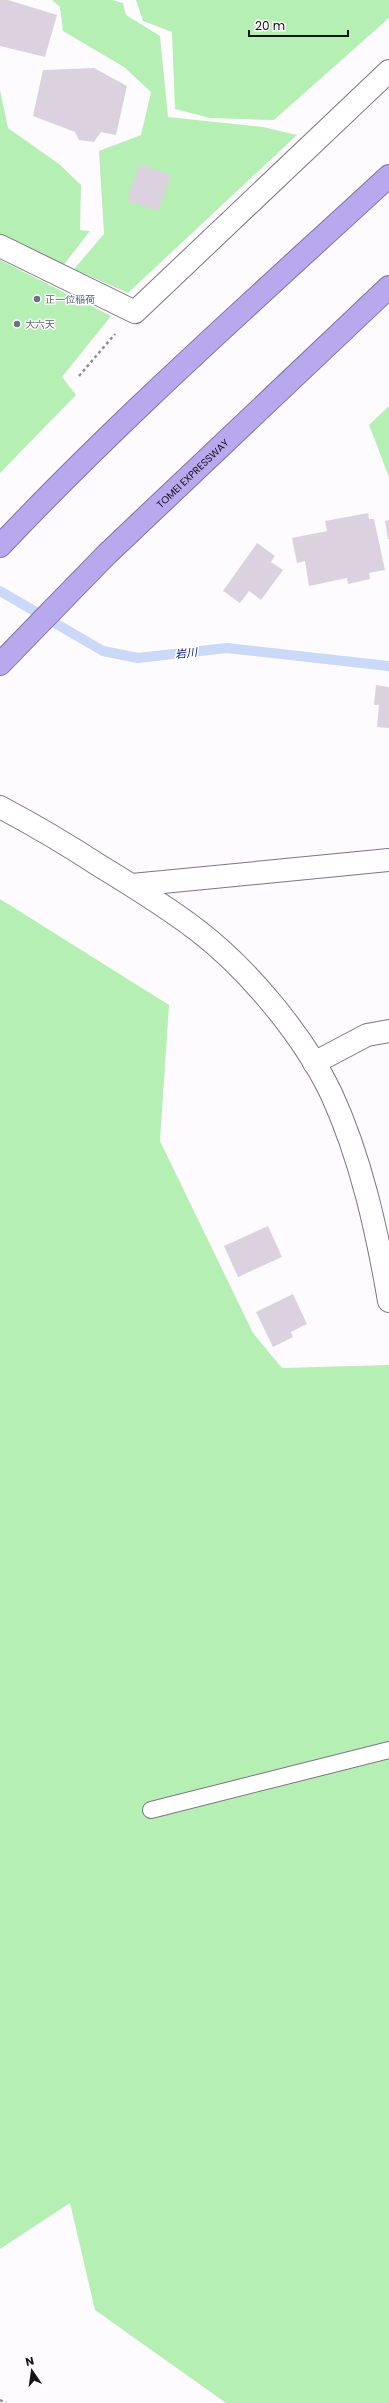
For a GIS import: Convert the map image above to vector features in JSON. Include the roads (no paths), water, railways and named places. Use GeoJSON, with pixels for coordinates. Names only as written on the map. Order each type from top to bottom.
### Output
{"type":"FeatureCollection","features":[{"type":"Feature","properties":{"kind":"highway"},"geometry":{"type":"LineString","coordinates":[[0,546],[46,498],[192,358],[389,176]]}},
{"type":"Feature","properties":{"kind":"highway","name":"TOMEI EXPRESSWAY"},"geometry":{"type":"LineString","coordinates":[[0,664],[106,555],[389,286]]}},
{"type":"Feature","properties":{"kind":"street"},"geometry":{"type":"LineString","coordinates":[[0,246],[135,312],[389,71]]}},
{"type":"Feature","properties":{"kind":"street"},"geometry":{"type":"LineString","coordinates":[[0,807],[132,885],[198,931],[250,980],[286,1020],[314,1063],[343,1122],[358,1167],[389,1301]]}},
{"type":"Feature","properties":{"kind":"street"},"geometry":{"type":"LineString","coordinates":[[132,885],[389,860]]}},
{"type":"Feature","properties":{"kind":"street"},"geometry":{"type":"LineString","coordinates":[[314,1063],[367,1035],[389,1031]]}},
{"type":"Feature","properties":{"kind":"lane"},"geometry":{"type":"LineString","coordinates":[[151,1810],[389,1750]]}},
{"type":"Feature","properties":{"kind":"waterway","name":"岩川"},"geometry":{"type":"LineString","coordinates":[[0,591],[103,651],[138,658],[227,648],[389,666]]}},
{"type":"Feature","properties":{"kind":"place","name":"正一位稲荷"},"geometry":{"type":"Point","coordinates":[37,299]}},
{"type":"Feature","properties":{"kind":"place","name":"大六天"},"geometry":{"type":"Point","coordinates":[17,324]}}]}
